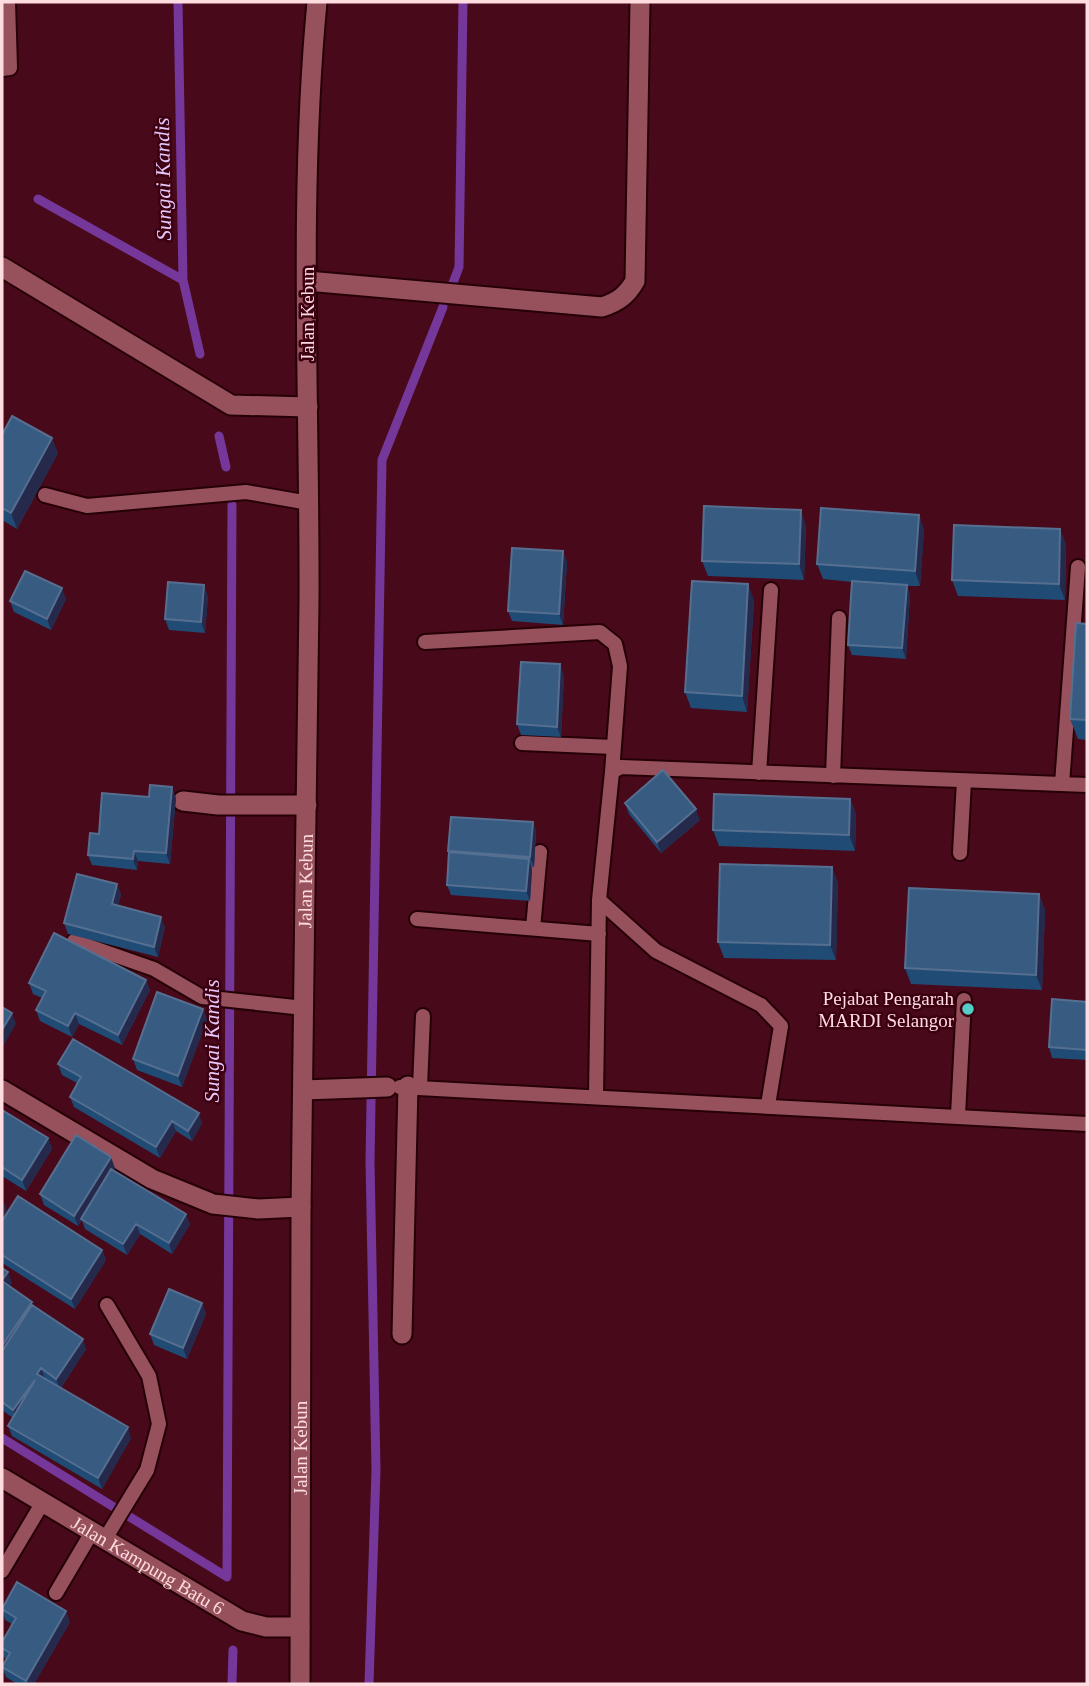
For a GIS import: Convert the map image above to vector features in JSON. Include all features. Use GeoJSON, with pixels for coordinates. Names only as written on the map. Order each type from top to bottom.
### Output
{"type":"FeatureCollection","features":[{"type":"Feature","properties":{"kind":"street","name":"Jalan Kebun"},"geometry":{"type":"LineString","coordinates":[[300,1684],[301,1208],[309,503],[309,78],[304,2]]}},
{"type":"Feature","properties":{"kind":"street","name":"Jalan Kebun"},"geometry":{"type":"LineString","coordinates":[[309,78],[317,2]]}},
{"type":"Feature","properties":{"kind":"street"},"geometry":{"type":"LineString","coordinates":[[307,281],[602,307],[616,303],[628,293],[635,281],[640,2]]}},
{"type":"Feature","properties":{"kind":"street"},"geometry":{"type":"LineString","coordinates":[[2,267],[231,405],[308,407]]}},
{"type":"Feature","properties":{"kind":"street"},"geometry":{"type":"LineString","coordinates":[[183,802],[218,805],[307,804]]}},
{"type":"Feature","properties":{"kind":"street"},"geometry":{"type":"LineString","coordinates":[[303,1090],[387,1087]]}},
{"type":"Feature","properties":{"kind":"street"},"geometry":{"type":"LineString","coordinates":[[402,1334],[414,1087]]}},
{"type":"Feature","properties":{"kind":"street"},"geometry":{"type":"LineString","coordinates":[[2,1090],[152,1179],[214,1204],[258,1209],[301,1208]]}},
{"type":"Feature","properties":{"kind":"street","name":"Jalan Kampung Batu 6"},"geometry":{"type":"LineString","coordinates":[[2,1478],[103,1532],[242,1621],[266,1628],[300,1627]]}},
{"type":"Feature","properties":{"kind":"lane"},"geometry":{"type":"LineString","coordinates":[[2,69],[10,68],[8,2]]}},
{"type":"Feature","properties":{"kind":"lane"},"geometry":{"type":"LineString","coordinates":[[45,495],[87,506],[246,492],[309,503]]}},
{"type":"Feature","properties":{"kind":"lane"},"geometry":{"type":"LineString","coordinates":[[1062,784],[1078,567]]}},
{"type":"Feature","properties":{"kind":"lane"},"geometry":{"type":"LineString","coordinates":[[759,772],[771,590]]}},
{"type":"Feature","properties":{"kind":"lane"},"geometry":{"type":"LineString","coordinates":[[832,776],[839,618]]}},
{"type":"Feature","properties":{"kind":"lane"},"geometry":{"type":"LineString","coordinates":[[425,642],[600,632],[615,644],[620,666],[599,900],[596,1096]]}},
{"type":"Feature","properties":{"kind":"lane"},"geometry":{"type":"LineString","coordinates":[[522,743],[613,747]]}},
{"type":"Feature","properties":{"kind":"lane"},"geometry":{"type":"LineString","coordinates":[[612,772],[621,767],[1087,785]]}},
{"type":"Feature","properties":{"kind":"lane"},"geometry":{"type":"LineString","coordinates":[[960,853],[964,781]]}},
{"type":"Feature","properties":{"kind":"lane"},"geometry":{"type":"LineString","coordinates":[[533,928],[540,852]]}},
{"type":"Feature","properties":{"kind":"lane"},"geometry":{"type":"LineString","coordinates":[[599,900],[656,951],[761,1004],[782,1026],[768,1105]]}},
{"type":"Feature","properties":{"kind":"lane"},"geometry":{"type":"LineString","coordinates":[[417,919],[599,934]]}},
{"type":"Feature","properties":{"kind":"lane"},"geometry":{"type":"LineString","coordinates":[[74,941],[154,969],[202,997],[304,1008]]}},
{"type":"Feature","properties":{"kind":"lane"},"geometry":{"type":"LineString","coordinates":[[958,1115],[964,1000]]}},
{"type":"Feature","properties":{"kind":"lane"},"geometry":{"type":"LineString","coordinates":[[414,1087],[423,1016]]}},
{"type":"Feature","properties":{"kind":"lane"},"geometry":{"type":"LineString","coordinates":[[387,1087],[958,1115],[1087,1124]]}},
{"type":"Feature","properties":{"kind":"lane"},"geometry":{"type":"LineString","coordinates":[[56,1593],[128,1503],[147,1469],[159,1424],[149,1376],[107,1305]]}},
{"type":"Feature","properties":{"kind":"lane"},"geometry":{"type":"LineString","coordinates":[[2,1571],[43,1502]]}},
{"type":"Feature","properties":{"kind":"building"},"geometry":{"type":"Polygon","coordinates":[[[12,416],[52,438],[11,513],[2,508],[2,435],[12,416]]]}},
{"type":"Feature","properties":{"kind":"building"},"geometry":{"type":"Polygon","coordinates":[[[704,506],[801,510],[799,564],[702,561],[704,506]]]}},
{"type":"Feature","properties":{"kind":"building"},"geometry":{"type":"Polygon","coordinates":[[[821,508],[919,515],[915,571],[817,564],[821,508]]]}},
{"type":"Feature","properties":{"kind":"building"},"geometry":{"type":"Polygon","coordinates":[[[954,525],[1060,529],[1059,584],[952,580],[954,525]]]}},
{"type":"Feature","properties":{"kind":"building"},"geometry":{"type":"Polygon","coordinates":[[[512,548],[563,551],[559,614],[508,611],[512,548]]]}},
{"type":"Feature","properties":{"kind":"building"},"geometry":{"type":"Polygon","coordinates":[[[25,571],[62,588],[47,619],[10,601],[25,571]]]}},
{"type":"Feature","properties":{"kind":"building"},"geometry":{"type":"Polygon","coordinates":[[[692,581],[748,584],[742,696],[685,692],[692,581]]]}},
{"type":"Feature","properties":{"kind":"building"},"geometry":{"type":"Polygon","coordinates":[[[852,581],[907,585],[902,648],[848,645],[852,581]]]}},
{"type":"Feature","properties":{"kind":"building"},"geometry":{"type":"Polygon","coordinates":[[[168,582],[204,585],[201,622],[165,619],[168,582]]]}},
{"type":"Feature","properties":{"kind":"building"},"geometry":{"type":"Polygon","coordinates":[[[1076,623],[1087,624],[1087,720],[1070,719],[1076,623]]]}},
{"type":"Feature","properties":{"kind":"building"},"geometry":{"type":"Polygon","coordinates":[[[521,662],[560,664],[557,727],[517,724],[521,662]]]}},
{"type":"Feature","properties":{"kind":"building"},"geometry":{"type":"Polygon","coordinates":[[[663,770],[696,809],[657,842],[625,803],[663,770]]]}},
{"type":"Feature","properties":{"kind":"building"},"geometry":{"type":"Polygon","coordinates":[[[150,785],[172,787],[166,853],[134,851],[133,859],[88,855],[90,833],[99,834],[102,793],[149,797],[150,785]]]}},
{"type":"Feature","properties":{"kind":"building"},"geometry":{"type":"Polygon","coordinates":[[[714,794],[850,799],[849,835],[713,830],[714,794]]]}},
{"type":"Feature","properties":{"kind":"building"},"geometry":{"type":"Polygon","coordinates":[[[451,817],[533,822],[530,857],[448,851],[451,817]]]}},
{"type":"Feature","properties":{"kind":"building"},"geometry":{"type":"Polygon","coordinates":[[[449,852],[529,859],[526,891],[447,885],[449,852]]]}},
{"type":"Feature","properties":{"kind":"building"},"geometry":{"type":"Polygon","coordinates":[[[720,864],[832,867],[830,945],[718,942],[720,864]]]}},
{"type":"Feature","properties":{"kind":"building"},"geometry":{"type":"Polygon","coordinates":[[[77,874],[117,884],[112,904],[161,917],[154,947],[64,923],[77,874]]]}},
{"type":"Feature","properties":{"kind":"building"},"geometry":{"type":"Polygon","coordinates":[[[909,888],[1039,894],[1036,975],[905,968],[909,888]]]}},
{"type":"Feature","properties":{"kind":"building"},"geometry":{"type":"Polygon","coordinates":[[[54,933],[146,980],[118,1035],[75,1013],[68,1026],[36,1010],[46,991],[29,983],[54,933]]]}},
{"type":"Feature","properties":{"kind":"building"},"geometry":{"type":"Polygon","coordinates":[[[157,992],[203,1009],[178,1076],[133,1059],[157,992]]]}},
{"type":"Feature","properties":{"kind":"building"},"geometry":{"type":"Polygon","coordinates":[[[1052,999],[1087,1002],[1087,1050],[1049,1047],[1052,999]]]}},
{"type":"Feature","properties":{"kind":"building"},"geometry":{"type":"Polygon","coordinates":[[[2,1007],[12,1013],[2,1030],[2,1007]]]}},
{"type":"Feature","properties":{"kind":"building"},"geometry":{"type":"Polygon","coordinates":[[[73,1039],[199,1113],[188,1131],[172,1121],[156,1147],[70,1097],[81,1077],[58,1064],[73,1039]]]}},
{"type":"Feature","properties":{"kind":"building"},"geometry":{"type":"Polygon","coordinates":[[[2,1110],[48,1138],[22,1180],[2,1167],[2,1110]]]}},
{"type":"Feature","properties":{"kind":"building"},"geometry":{"type":"Polygon","coordinates":[[[76,1135],[111,1157],[74,1216],[40,1194],[76,1135]]]}},
{"type":"Feature","properties":{"kind":"building"},"geometry":{"type":"Polygon","coordinates":[[[111,1169],[186,1214],[169,1243],[136,1224],[123,1244],[81,1219],[111,1169]]]}},
{"type":"Feature","properties":{"kind":"building"},"geometry":{"type":"Polygon","coordinates":[[[18,1196],[102,1250],[71,1299],[2,1255],[2,1221],[18,1196]]]}},
{"type":"Feature","properties":{"kind":"building"},"geometry":{"type":"Polygon","coordinates":[[[2,1268],[8,1272],[2,1280],[2,1268]]]}},
{"type":"Feature","properties":{"kind":"building"},"geometry":{"type":"Polygon","coordinates":[[[2,1281],[32,1302],[2,1346],[2,1281]]]}},
{"type":"Feature","properties":{"kind":"building"},"geometry":{"type":"Polygon","coordinates":[[[169,1289],[202,1303],[183,1348],[150,1334],[169,1289]]]}},
{"type":"Feature","properties":{"kind":"building"},"geometry":{"type":"Polygon","coordinates":[[[32,1305],[83,1339],[56,1379],[41,1368],[37,1374],[128,1427],[98,1478],[8,1426],[35,1380],[13,1410],[2,1402],[2,1351],[32,1305]]]}},
{"type":"Feature","properties":{"kind":"building"},"geometry":{"type":"Polygon","coordinates":[[[17,1582],[66,1611],[26,1681],[2,1667],[10,1653],[2,1648],[2,1642],[16,1618],[2,1609],[17,1582]]]}},
{"type":"Feature","properties":{"kind":"waterway","name":"Sungai Kandis"},"geometry":{"type":"LineString","coordinates":[[178,2],[183,280],[200,354]]}},
{"type":"Feature","properties":{"kind":"waterway"},"geometry":{"type":"LineString","coordinates":[[453,283],[459,267],[463,2]]}},
{"type":"Feature","properties":{"kind":"waterway"},"geometry":{"type":"LineString","coordinates":[[38,199],[183,280]]}},
{"type":"Feature","properties":{"kind":"waterway"},"geometry":{"type":"LineString","coordinates":[[369,1684],[376,1470],[370,1161],[382,460],[443,307]]}},
{"type":"Feature","properties":{"kind":"waterway","name":"Sungai Kandis"},"geometry":{"type":"LineString","coordinates":[[219,436],[226,467]]}},
{"type":"Feature","properties":{"kind":"waterway","name":"Sungai Kandis"},"geometry":{"type":"LineString","coordinates":[[227,1577],[232,505]]}},
{"type":"Feature","properties":{"kind":"waterway"},"geometry":{"type":"LineString","coordinates":[[2,1438],[227,1577]]}},
{"type":"Feature","properties":{"kind":"waterway","name":"Sungai Kandis"},"geometry":{"type":"LineString","coordinates":[[232,1684],[233,1650]]}},
{"type":"Feature","properties":{"kind":"place","name":"Pejabat Pengarah MARDI Selangor"},"geometry":{"type":"Point","coordinates":[968,1009]}}]}
